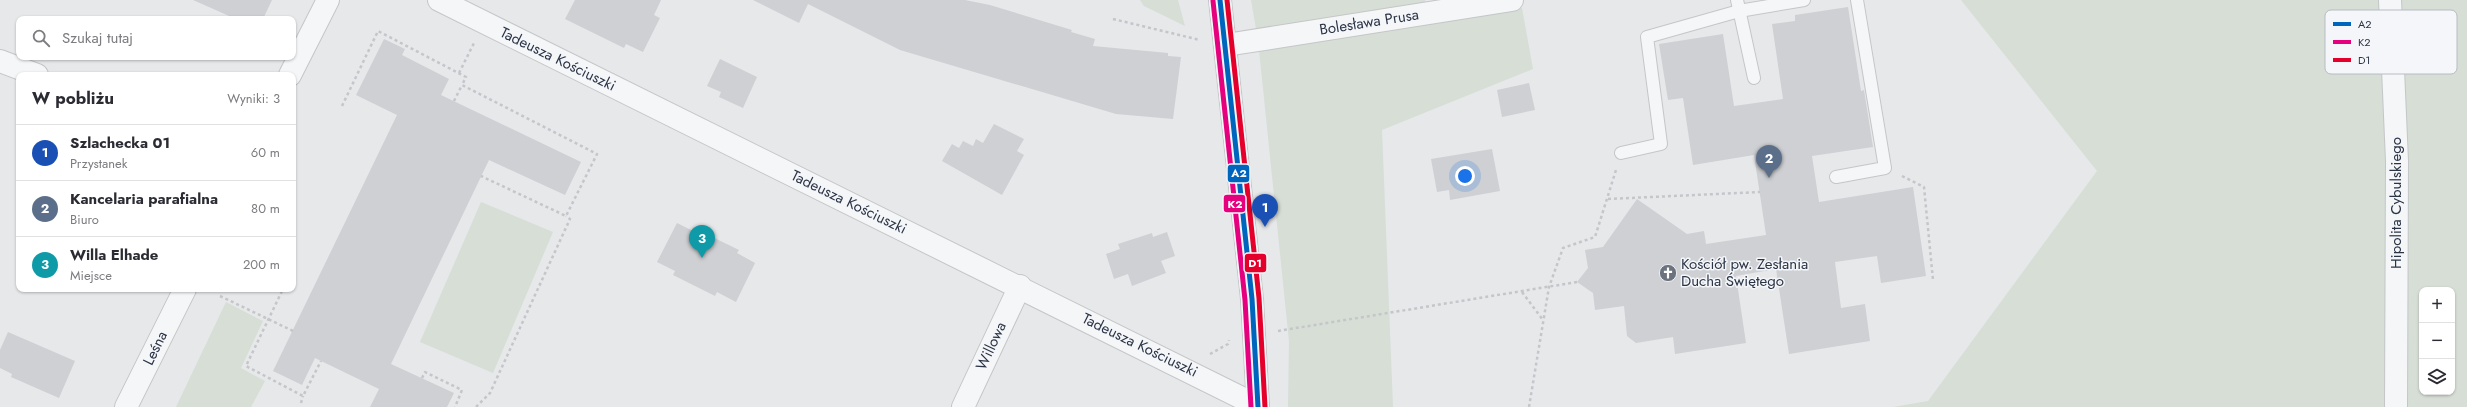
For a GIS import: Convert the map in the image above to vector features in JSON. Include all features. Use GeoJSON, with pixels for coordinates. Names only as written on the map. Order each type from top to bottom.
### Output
{"type":"FeatureCollection","features":[{"type":"Feature","properties":{"kind":"main road"},"geometry":{"type":"LineString","coordinates":[[1220,0],[1216,43],[1252,300],[1258,406]]}},
{"type":"Feature","properties":{"kind":"street"},"geometry":{"type":"LineString","coordinates":[[292,72],[328,0]]}},
{"type":"Feature","properties":{"kind":"street","name":"Tadeusza Kościuszki"},"geometry":{"type":"LineString","coordinates":[[439,0],[1020,286],[1258,406]]}},
{"type":"Feature","properties":{"kind":"street","name":"Bolesława Prusa"},"geometry":{"type":"LineString","coordinates":[[1216,43],[1512,0]]}},
{"type":"Feature","properties":{"kind":"street","name":"Hipolita Cybulskiego"},"geometry":{"type":"LineString","coordinates":[[2390,0],[2390,10]]}},
{"type":"Feature","properties":{"kind":"street"},"geometry":{"type":"LineString","coordinates":[[0,61],[29,72]]}},
{"type":"Feature","properties":{"kind":"street","name":"Hipolita Cybulskiego"},"geometry":{"type":"LineString","coordinates":[[2393,74],[2397,161],[2396,407]]}},
{"type":"Feature","properties":{"kind":"street","name":"Willowa"},"geometry":{"type":"LineString","coordinates":[[963,407],[1020,286]]}},
{"type":"Feature","properties":{"kind":"street","name":"Leśna"},"geometry":{"type":"LineString","coordinates":[[126,407],[183,292]]}},
{"type":"Feature","properties":{"kind":"lane"},"geometry":{"type":"LineString","coordinates":[[1621,153],[1661,144],[1646,37],[1738,6],[1804,0]]}},
{"type":"Feature","properties":{"kind":"lane"},"geometry":{"type":"LineString","coordinates":[[1836,177],[1885,168],[1857,0]]}},
{"type":"Feature","properties":{"kind":"lane"},"geometry":{"type":"LineString","coordinates":[[1738,6],[1754,78]]}},
{"type":"Feature","properties":{"kind":"path"},"geometry":{"type":"LineString","coordinates":[[1113,19],[1216,43]]}},
{"type":"Feature","properties":{"kind":"path"},"geometry":{"type":"LineString","coordinates":[[342,106],[378,31],[466,77],[454,101]]}},
{"type":"Feature","properties":{"kind":"path"},"geometry":{"type":"LineString","coordinates":[[459,73],[474,43]]}},
{"type":"Feature","properties":{"kind":"path"},"geometry":{"type":"LineString","coordinates":[[462,85],[597,154],[566,216]]}},
{"type":"Feature","properties":{"kind":"path"},"geometry":{"type":"LineString","coordinates":[[1529,407],[1549,287],[1563,248],[1595,238],[1621,153]]}},
{"type":"Feature","properties":{"kind":"path"},"geometry":{"type":"LineString","coordinates":[[1885,168],[1924,187],[1933,280]]}},
{"type":"Feature","properties":{"kind":"path"},"geometry":{"type":"LineString","coordinates":[[476,407],[490,393],[570,219],[481,176]]}},
{"type":"Feature","properties":{"kind":"path"},"geometry":{"type":"LineString","coordinates":[[1608,199],[1760,192]]}},
{"type":"Feature","properties":{"kind":"path"},"geometry":{"type":"LineString","coordinates":[[1278,331],[1577,282]]}},
{"type":"Feature","properties":{"kind":"path"},"geometry":{"type":"LineString","coordinates":[[282,292],[246,366],[303,396]]}},
{"type":"Feature","properties":{"kind":"path"},"geometry":{"type":"LineString","coordinates":[[1522,292],[1544,321]]}},
{"type":"Feature","properties":{"kind":"path"},"geometry":{"type":"LineString","coordinates":[[220,296],[293,331]]}},
{"type":"Feature","properties":{"kind":"path"},"geometry":{"type":"LineString","coordinates":[[301,403],[303,396],[321,361]]}},
{"type":"Feature","properties":{"kind":"path"},"geometry":{"type":"LineString","coordinates":[[422,378],[424,372],[462,390],[455,407]]}},
{"type":"Feature","properties":{"kind":"shaded area"},"geometry":{"type":"Polygon","coordinates":[[[1140,0],[1178,0],[1185,26],[1144,6],[1140,0]]]}},
{"type":"Feature","properties":{"kind":"shaded area"},"geometry":{"type":"Polygon","coordinates":[[[1251,0],[1425,0],[1429,21],[1522,8],[1533,69],[1382,130],[1393,407],[1288,407],[1289,341],[1258,40],[1251,0]]]}},
{"type":"Feature","properties":{"kind":"shaded area"},"geometry":{"type":"Polygon","coordinates":[[[1961,0],[2467,0],[2467,407],[1893,407],[1928,401],[2097,171],[1961,0]]]}},
{"type":"Feature","properties":{"kind":"shaded area"},"geometry":{"type":"Polygon","coordinates":[[[481,202],[553,232],[493,373],[420,342],[481,202]]]}},
{"type":"Feature","properties":{"kind":"shaded area"},"geometry":{"type":"Polygon","coordinates":[[[226,302],[263,321],[241,368],[265,381],[251,407],[176,407],[226,302]]]}},
{"type":"Feature","properties":{"kind":"building"},"geometry":{"type":"Polygon","coordinates":[[[193,0],[272,0],[264,16],[229,16],[193,0]]]}},
{"type":"Feature","properties":{"kind":"building"},"geometry":{"type":"Polygon","coordinates":[[[575,0],[661,0],[654,15],[660,18],[643,52],[626,44],[624,48],[565,19],[575,0]]]}},
{"type":"Feature","properties":{"kind":"building"},"geometry":{"type":"Polygon","coordinates":[[[753,0],[965,0],[990,5],[1072,30],[1071,32],[1095,39],[1093,46],[1168,53],[1168,56],[1181,57],[1173,119],[1116,114],[900,50],[808,4],[799,23],[753,0]]]}},
{"type":"Feature","properties":{"kind":"building"},"geometry":{"type":"Polygon","coordinates":[[[1848,7],[1861,91],[1864,90],[1873,147],[1812,156],[1819,202],[1913,187],[1926,276],[1881,283],[1877,256],[1835,262],[1841,308],[1865,304],[1870,341],[1789,354],[1776,269],[1736,276],[1746,343],[1675,354],[1673,337],[1636,343],[1627,336],[1624,306],[1595,310],[1593,293],[1577,282],[1588,268],[1585,250],[1603,247],[1637,199],[1687,234],[1704,231],[1706,244],[1766,235],[1754,155],[1693,165],[1683,98],[1668,100],[1659,44],[1723,34],[1734,106],[1783,99],[1772,24],[1795,21],[1795,15],[1848,7]]]}},
{"type":"Feature","properties":{"kind":"building"},"geometry":{"type":"Polygon","coordinates":[[[384,39],[405,49],[402,55],[449,79],[441,95],[581,162],[565,195],[489,160],[391,364],[454,393],[447,407],[370,407],[379,389],[315,358],[302,385],[273,371],[397,115],[356,95],[384,39]]]}},
{"type":"Feature","properties":{"kind":"building"},"geometry":{"type":"Polygon","coordinates":[[[720,59],[757,77],[743,108],[719,97],[721,92],[707,86],[720,59]]]}},
{"type":"Feature","properties":{"kind":"building"},"geometry":{"type":"Polygon","coordinates":[[[1529,83],[1535,110],[1502,117],[1497,90],[1529,83]]]}},
{"type":"Feature","properties":{"kind":"building"},"geometry":{"type":"Polygon","coordinates":[[[994,124],[1024,139],[1017,151],[1024,155],[1002,195],[942,161],[952,144],[959,148],[963,141],[973,146],[976,139],[983,143],[994,124]]]}},
{"type":"Feature","properties":{"kind":"building"},"geometry":{"type":"Polygon","coordinates":[[[1492,149],[1500,191],[1450,200],[1449,190],[1437,192],[1431,159],[1492,149]]]}},
{"type":"Feature","properties":{"kind":"building"},"geometry":{"type":"Polygon","coordinates":[[[677,223],[695,232],[696,229],[739,250],[737,253],[755,263],[736,302],[717,292],[715,296],[673,275],[675,271],[657,262],[677,223]]]}},
{"type":"Feature","properties":{"kind":"building"},"geometry":{"type":"Polygon","coordinates":[[[1167,232],[1175,256],[1161,261],[1166,273],[1132,286],[1128,274],[1114,279],[1106,254],[1120,249],[1118,244],[1152,233],[1153,237],[1167,232]]]}},
{"type":"Feature","properties":{"kind":"building"},"geometry":{"type":"Polygon","coordinates":[[[8,332],[75,361],[59,398],[11,377],[12,374],[0,368],[0,350],[8,332]]]}},
{"type":"Feature","properties":{"kind":"transit line","name":"A2"},"geometry":{"type":"LineString","coordinates":[[1220,0],[1252,299],[1258,407]]}},
{"type":"Feature","properties":{"kind":"transit line","name":"D1"},"geometry":{"type":"LineString","coordinates":[[1227,0],[1259,298],[1265,407]]}},
{"type":"Feature","properties":{"kind":"transit line","name":"K2"},"geometry":{"type":"LineString","coordinates":[[1213,1],[1245,300],[1251,407]]}},
{"type":"Feature","properties":{"kind":"place","name":"Kancelaria parafialna"},"geometry":{"type":"Point","coordinates":[1769,178]}},
{"type":"Feature","properties":{"kind":"place","name":"Szlachecka 01"},"geometry":{"type":"Point","coordinates":[1265,227]}},
{"type":"Feature","properties":{"kind":"place","name":"Willa Elhade"},"geometry":{"type":"Point","coordinates":[702,258]}},
{"type":"Feature","properties":{"kind":"place","name":"Kościół pw. Zesłania Ducha Świętego"},"geometry":{"type":"Point","coordinates":[1668,273]}}]}
